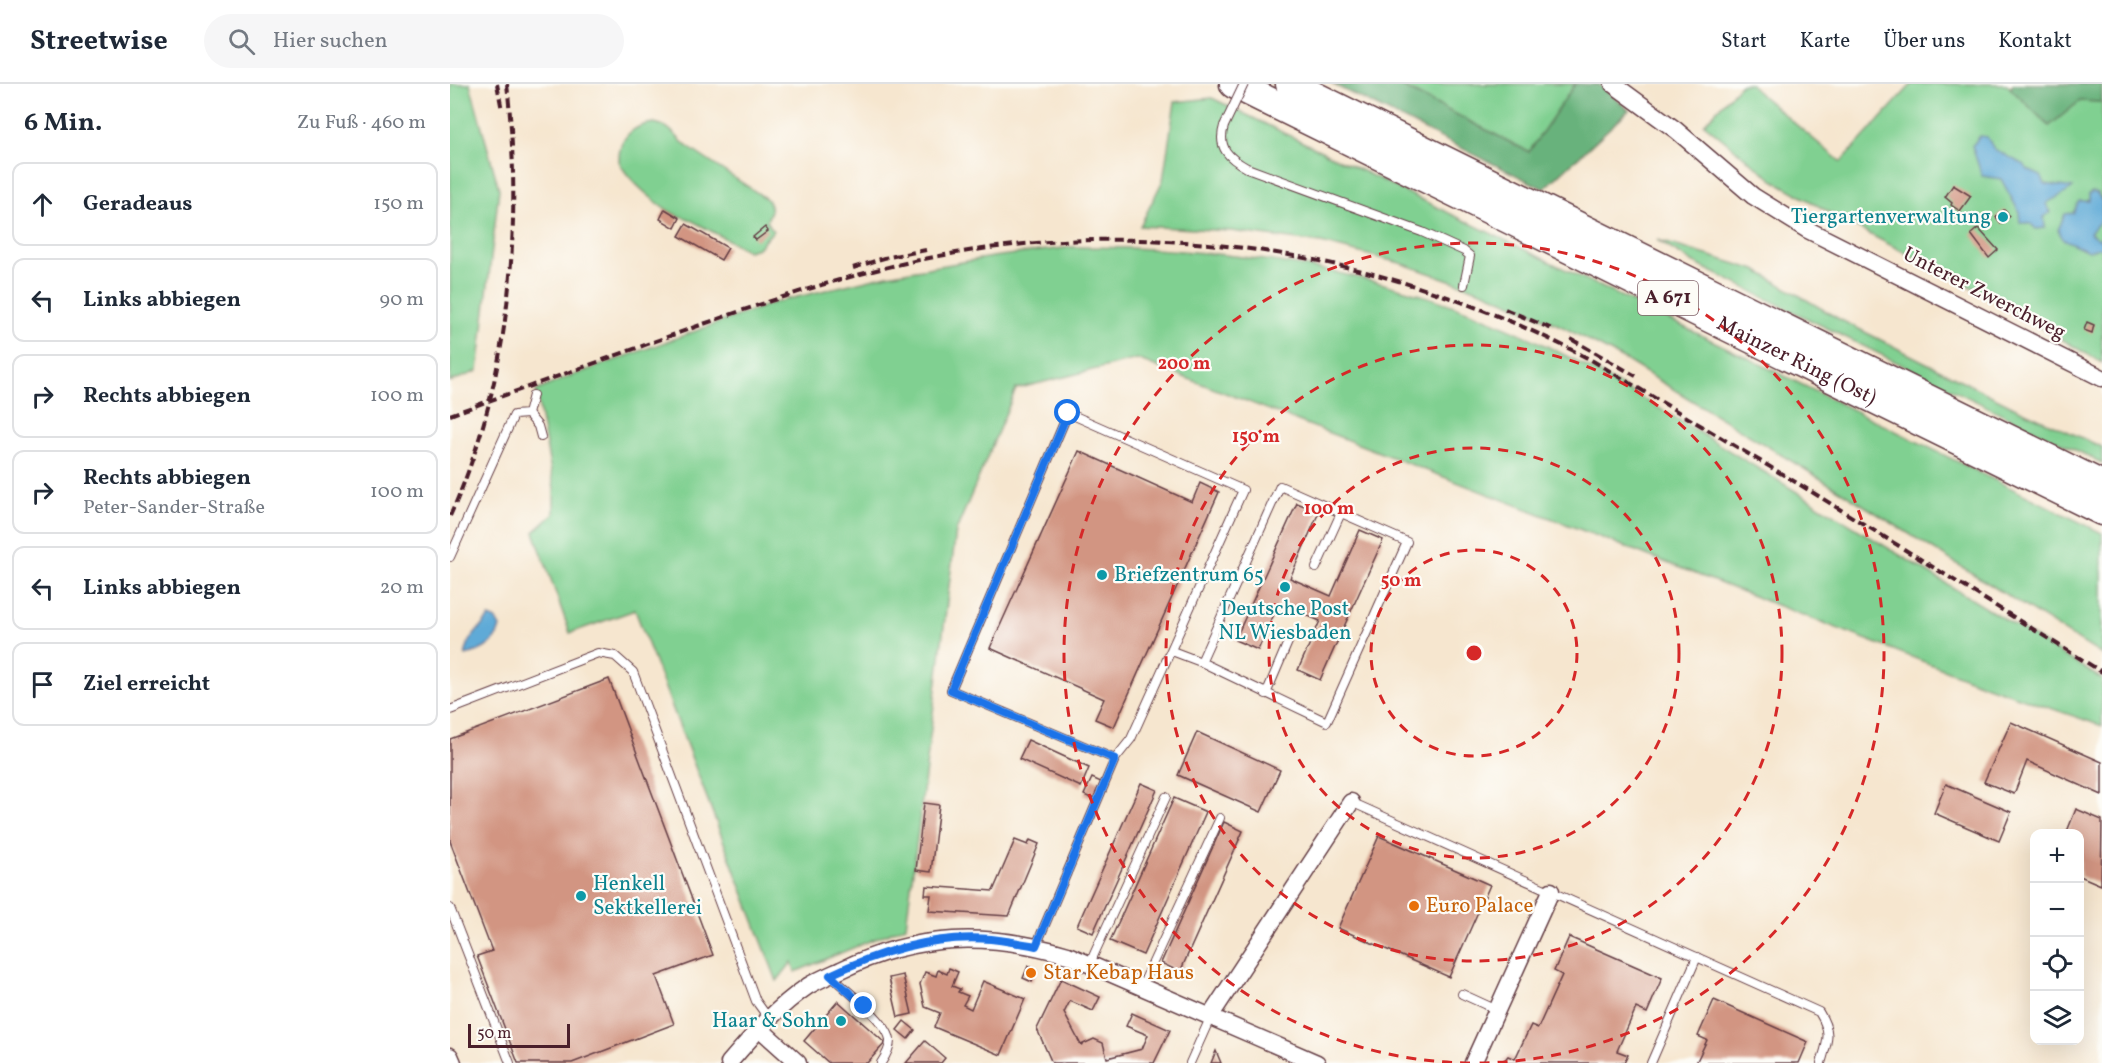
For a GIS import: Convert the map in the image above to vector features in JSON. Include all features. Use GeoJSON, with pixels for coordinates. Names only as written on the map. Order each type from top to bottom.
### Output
{"type":"FeatureCollection","features":[{"type":"Feature","properties":{"kind":"highway","name":"Mainzer Ring (Ost)"},"geometry":{"type":"LineString","coordinates":[[1234,84],[2102,512]]}},
{"type":"Feature","properties":{"kind":"highway","name":"Mainzer Ring (Ost)"},"geometry":{"type":"LineString","coordinates":[[1290,84],[2102,485]]}},
{"type":"Feature","properties":{"kind":"street","name":"Unterer Zwerchweg"},"geometry":{"type":"LineString","coordinates":[[1613,84],[1676,130],[1753,196],[1806,229],[2102,378]]}},
{"type":"Feature","properties":{"kind":"street"},"geometry":{"type":"LineString","coordinates":[[1211,1016],[1351,802]]}},
{"type":"Feature","properties":{"kind":"street"},"geometry":{"type":"LineString","coordinates":[[1473,1063],[1551,891]]}},
{"type":"Feature","properties":{"kind":"street"},"geometry":{"type":"LineString","coordinates":[[729,1063],[764,1024],[808,986],[860,960],[914,944],[989,939],[1036,946],[1090,963],[1317,1063]]}},
{"type":"Feature","properties":{"kind":"street"},"geometry":{"type":"LineString","coordinates":[[764,1024],[798,1063]]}},
{"type":"Feature","properties":{"kind":"street"},"geometry":{"type":"LineString","coordinates":[[450,1056],[453,1063]]}},
{"type":"Feature","properties":{"kind":"lane"},"geometry":{"type":"LineString","coordinates":[[1244,84],[1221,134],[1223,149],[1228,156],[1247,168],[1422,232],[1464,250],[1470,256],[1464,285]]}},
{"type":"Feature","properties":{"kind":"lane"},"geometry":{"type":"LineString","coordinates":[[528,414],[533,395]]}},
{"type":"Feature","properties":{"kind":"lane"},"geometry":{"type":"LineString","coordinates":[[1036,946],[1115,759],[1131,739],[1244,490],[1068,413],[951,690],[1115,759]]}},
{"type":"Feature","properties":{"kind":"lane"},"geometry":{"type":"LineString","coordinates":[[528,414],[538,426],[541,437]]}},
{"type":"Feature","properties":{"kind":"lane"},"geometry":{"type":"LineString","coordinates":[[450,557],[514,415],[528,414]]}},
{"type":"Feature","properties":{"kind":"lane"},"geometry":{"type":"LineString","coordinates":[[1172,651],[1201,662],[1327,722],[1407,542],[1280,486],[1201,662]]}},
{"type":"Feature","properties":{"kind":"lane"},"geometry":{"type":"LineString","coordinates":[[1317,568],[1341,513]]}},
{"type":"Feature","properties":{"kind":"lane"},"geometry":{"type":"LineString","coordinates":[[1266,694],[1288,642]]}},
{"type":"Feature","properties":{"kind":"lane"},"geometry":{"type":"LineString","coordinates":[[450,710],[598,653],[615,656],[633,672],[764,1024]]}},
{"type":"Feature","properties":{"kind":"lane"},"geometry":{"type":"LineString","coordinates":[[1090,963],[1166,797]]}},
{"type":"Feature","properties":{"kind":"lane"},"geometry":{"type":"LineString","coordinates":[[1351,802],[1819,1012],[1828,1028],[1826,1048],[1821,1063]]}},
{"type":"Feature","properties":{"kind":"lane"},"geometry":{"type":"LineString","coordinates":[[1142,986],[1220,818]]}},
{"type":"Feature","properties":{"kind":"lane"},"geometry":{"type":"LineString","coordinates":[[450,908],[510,1063]]}},
{"type":"Feature","properties":{"kind":"lane"},"geometry":{"type":"LineString","coordinates":[[1652,1063],[1697,957]]}},
{"type":"Feature","properties":{"kind":"lane"},"geometry":{"type":"LineString","coordinates":[[830,975],[886,1028],[891,1040],[888,1052],[881,1063]]}},
{"type":"Feature","properties":{"kind":"lane"},"geometry":{"type":"LineString","coordinates":[[1462,994],[1497,1010]]}},
{"type":"Feature","properties":{"kind":"lane"},"geometry":{"type":"LineString","coordinates":[[1190,1063],[1211,1016]]}},
{"type":"Feature","properties":{"kind":"green space"},"geometry":{"type":"Polygon","coordinates":[[[450,84],[470,84],[499,189],[478,371],[450,382],[450,84]]]}},
{"type":"Feature","properties":{"kind":"green space"},"geometry":{"type":"Polygon","coordinates":[[[1332,84],[1397,84],[1529,152],[1575,84],[1600,85],[1629,110],[1544,189],[1332,84]]]}},
{"type":"Feature","properties":{"kind":"green space"},"geometry":{"type":"Polygon","coordinates":[[[1397,84],[1576,84],[1529,152],[1397,84]]]}},
{"type":"Feature","properties":{"kind":"green space"},"geometry":{"type":"Polygon","coordinates":[[[1741,84],[1751,84],[1756,91],[1841,162],[1912,84],[2007,84],[2049,126],[2080,101],[2102,102],[2102,363],[1977,290],[1846,222],[1773,180],[1704,124],[1741,84]]]}},
{"type":"Feature","properties":{"kind":"green space"},"geometry":{"type":"Polygon","coordinates":[[[2014,84],[2102,84],[2102,102],[2080,101],[2049,126],[2010,88],[2014,84]]]}},
{"type":"Feature","properties":{"kind":"green space"},"geometry":{"type":"Polygon","coordinates":[[[1212,98],[2102,533],[2102,655],[1844,493],[1627,361],[1524,309],[1484,292],[1400,263],[1321,243],[1231,231],[1140,226],[1163,180],[1175,102],[1212,98]]]}},
{"type":"Feature","properties":{"kind":"green space"},"geometry":{"type":"Polygon","coordinates":[[[654,123],[670,130],[688,147],[768,200],[771,210],[767,221],[773,231],[758,248],[748,251],[687,218],[669,211],[648,196],[623,169],[619,161],[619,153],[624,140],[633,130],[654,123]]]}},
{"type":"Feature","properties":{"kind":"green space"},"geometry":{"type":"Polygon","coordinates":[[[1657,240],[1756,270],[1839,319],[2016,408],[2102,447],[2102,463],[1692,262],[1657,240]]]}},
{"type":"Feature","properties":{"kind":"green space"},"geometry":{"type":"Polygon","coordinates":[[[1072,247],[1217,254],[1314,268],[1361,278],[1454,306],[1534,340],[1612,380],[1649,402],[2102,679],[2102,726],[1987,686],[1137,359],[1016,389],[956,531],[906,926],[795,972],[792,962],[777,981],[635,610],[570,633],[534,532],[554,514],[554,488],[536,391],[563,379],[773,303],[887,275],[992,257],[1072,247]]]}},
{"type":"Feature","properties":{"kind":"water"},"geometry":{"type":"Polygon","coordinates":[[[1980,136],[1987,137],[1994,149],[2041,176],[2045,184],[2073,188],[2046,204],[2051,212],[2044,217],[2045,228],[2036,229],[2031,224],[2020,222],[2019,212],[2001,179],[1982,176],[1972,146],[1980,136]]]}},
{"type":"Feature","properties":{"kind":"water"},"geometry":{"type":"Polygon","coordinates":[[[2097,193],[2102,201],[2102,219],[2090,233],[2099,239],[2102,236],[2102,247],[2088,251],[2063,239],[2058,230],[2065,214],[2073,213],[2079,201],[2089,201],[2089,194],[2097,193]]]}},
{"type":"Feature","properties":{"kind":"water"},"geometry":{"type":"Polygon","coordinates":[[[489,617],[496,620],[500,627],[495,638],[477,652],[465,655],[469,641],[489,617]]]}},
{"type":"Feature","properties":{"kind":"building"},"geometry":{"type":"Polygon","coordinates":[[[1953,185],[1971,196],[1960,211],[1945,197],[1953,185]]]}},
{"type":"Feature","properties":{"kind":"building"},"geometry":{"type":"Polygon","coordinates":[[[665,209],[680,218],[675,228],[660,219],[665,209]]]}},
{"type":"Feature","properties":{"kind":"building","name":"Tiergartenverwaltung"},"geometry":{"type":"Polygon","coordinates":[[[2004,210],[2010,216],[2002,224],[1996,217],[2004,210]]]}},
{"type":"Feature","properties":{"kind":"building"},"geometry":{"type":"Polygon","coordinates":[[[686,224],[728,248],[721,260],[679,236],[686,224]]]}},
{"type":"Feature","properties":{"kind":"building"},"geometry":{"type":"Polygon","coordinates":[[[765,227],[768,231],[756,240],[753,237],[765,227]]]}},
{"type":"Feature","properties":{"kind":"building"},"geometry":{"type":"Polygon","coordinates":[[[1978,228],[1998,250],[1989,258],[1971,234],[1978,228]]]}},
{"type":"Feature","properties":{"kind":"building"},"geometry":{"type":"Polygon","coordinates":[[[2087,322],[2094,325],[2092,333],[2084,330],[2087,322]]]}},
{"type":"Feature","properties":{"kind":"building","name":"Briefzentrum 65"},"geometry":{"type":"Polygon","coordinates":[[[1079,451],[1192,502],[1200,483],[1219,492],[1114,727],[1095,719],[1104,699],[990,648],[1079,451]]]}},
{"type":"Feature","properties":{"kind":"building","name":"Deutsche Post NL Wiesbaden"},"geometry":{"type":"Polygon","coordinates":[[[1297,503],[1319,512],[1290,578],[1331,596],[1360,530],[1383,540],[1320,680],[1298,670],[1320,621],[1279,603],[1258,650],[1235,640],[1297,503]]]}},
{"type":"Feature","properties":{"kind":"building","name":"Henkell Sektkellerei"},"geometry":{"type":"Polygon","coordinates":[[[609,679],[713,955],[656,976],[674,1024],[572,1063],[518,1063],[477,956],[492,951],[450,841],[450,739],[609,679]]]}},
{"type":"Feature","properties":{"kind":"building"},"geometry":{"type":"Polygon","coordinates":[[[2011,722],[2102,762],[2102,795],[2027,761],[2014,794],[1984,782],[2011,722]]]}},
{"type":"Feature","properties":{"kind":"building"},"geometry":{"type":"Polygon","coordinates":[[[1197,732],[1280,770],[1261,812],[1178,775],[1197,732]]]}},
{"type":"Feature","properties":{"kind":"building"},"geometry":{"type":"Polygon","coordinates":[[[1028,740],[1089,768],[1081,787],[1019,759],[1028,740]]]}},
{"type":"Feature","properties":{"kind":"building"},"geometry":{"type":"Polygon","coordinates":[[[1092,778],[1101,782],[1093,799],[1084,795],[1092,778]]]}},
{"type":"Feature","properties":{"kind":"building"},"geometry":{"type":"Polygon","coordinates":[[[1141,783],[1157,790],[1093,933],[1077,926],[1141,783]]]}},
{"type":"Feature","properties":{"kind":"building"},"geometry":{"type":"Polygon","coordinates":[[[1946,784],[2011,812],[1999,841],[1934,813],[1946,784]]]}},
{"type":"Feature","properties":{"kind":"building"},"geometry":{"type":"Polygon","coordinates":[[[1174,798],[1206,812],[1143,955],[1110,941],[1174,798]]]}},
{"type":"Feature","properties":{"kind":"building"},"geometry":{"type":"Polygon","coordinates":[[[924,803],[939,805],[931,872],[916,870],[924,803]]]}},
{"type":"Feature","properties":{"kind":"building"},"geometry":{"type":"Polygon","coordinates":[[[2076,809],[2102,820],[2101,885],[2084,878],[2084,829],[2068,829],[2076,809]]]}},
{"type":"Feature","properties":{"kind":"building"},"geometry":{"type":"Polygon","coordinates":[[[1224,822],[1243,831],[1180,972],[1161,963],[1224,822]]]}},
{"type":"Feature","properties":{"kind":"building","name":"Euro Palace"},"geometry":{"type":"Polygon","coordinates":[[[1379,836],[1490,885],[1449,977],[1338,928],[1379,836]]]}},
{"type":"Feature","properties":{"kind":"building"},"geometry":{"type":"Polygon","coordinates":[[[1015,840],[1028,845],[1030,840],[1039,844],[1009,916],[929,911],[931,895],[925,895],[926,886],[993,891],[1015,840]]]}},
{"type":"Feature","properties":{"kind":"building"},"geometry":{"type":"Polygon","coordinates":[[[1569,937],[1662,978],[1647,1013],[1636,1008],[1617,1051],[1628,1055],[1624,1063],[1502,1063],[1508,1056],[1515,1059],[1531,1025],[1538,1028],[1562,975],[1554,971],[1569,937]]]}},
{"type":"Feature","properties":{"kind":"building"},"geometry":{"type":"Polygon","coordinates":[[[1028,966],[1037,970],[1032,982],[1023,978],[1028,966]]]}},
{"type":"Feature","properties":{"kind":"building"},"geometry":{"type":"Polygon","coordinates":[[[949,968],[958,972],[952,986],[960,989],[958,992],[968,996],[963,1005],[971,1009],[983,981],[1025,999],[1001,1055],[934,1027],[940,1013],[925,1007],[920,984],[925,972],[936,976],[938,970],[947,974],[949,968]]]}},
{"type":"Feature","properties":{"kind":"building"},"geometry":{"type":"Polygon","coordinates":[[[903,975],[912,1014],[898,1017],[889,978],[903,975]]]}},
{"type":"Feature","properties":{"kind":"building"},"geometry":{"type":"Polygon","coordinates":[[[1061,979],[1100,997],[1093,1011],[1070,1001],[1064,1013],[1081,1045],[1094,1039],[1103,1043],[1107,1058],[1142,1049],[1148,1035],[1126,1026],[1132,1013],[1170,1030],[1154,1063],[1052,1063],[1037,1029],[1061,979]]]}},
{"type":"Feature","properties":{"kind":"building"},"geometry":{"type":"Polygon","coordinates":[[[1714,1000],[1808,1042],[1799,1063],[1696,1063],[1707,1040],[1698,1036],[1714,1000]]]}},
{"type":"Feature","properties":{"kind":"building","name":"Haar & Sohn"},"geometry":{"type":"Polygon","coordinates":[[[838,1001],[885,1043],[867,1063],[829,1063],[804,1041],[838,1001]]]}},
{"type":"Feature","properties":{"kind":"building"},"geometry":{"type":"Polygon","coordinates":[[[904,1021],[915,1030],[908,1039],[897,1030],[904,1021]]]}},
{"type":"Feature","properties":{"kind":"building"},"geometry":{"type":"Polygon","coordinates":[[[925,1041],[945,1058],[941,1063],[906,1063],[925,1041]]]}},
{"type":"Feature","properties":{"kind":"building"},"geometry":{"type":"Polygon","coordinates":[[[1216,1051],[1221,1063],[1211,1063],[1216,1051]]]}},
{"type":"Feature","properties":{"kind":"railway"},"geometry":{"type":"LineString","coordinates":[[497,84],[502,110]]}},
{"type":"Feature","properties":{"kind":"railway"},"geometry":{"type":"LineString","coordinates":[[450,516],[470,465],[486,413],[499,359],[507,304],[512,249],[513,194],[512,138],[507,84]]}},
{"type":"Feature","properties":{"kind":"railway"},"geometry":{"type":"LineString","coordinates":[[450,415],[772,301],[845,278],[919,260],[1038,243],[1120,240],[1202,243],[1284,254],[1364,271],[1442,295],[1519,325],[1593,361],[1812,492],[2102,672]]}},
{"type":"Feature","properties":{"kind":"railway"},"geometry":{"type":"LineString","coordinates":[[853,268],[884,258],[926,250]]}},
{"type":"Feature","properties":{"kind":"railway"},"geometry":{"type":"LineString","coordinates":[[1505,309],[1552,329]]}},
{"type":"Feature","properties":{"kind":"railway"},"geometry":{"type":"LineString","coordinates":[[1571,339],[1636,376]]}},
{"type":"Feature","properties":{"kind":"place","name":"Tiergartenverwaltung"},"geometry":{"type":"Point","coordinates":[2003,217]}},
{"type":"Feature","properties":{"kind":"place","name":"Briefzentrum 65"},"geometry":{"type":"Point","coordinates":[1102,575]}},
{"type":"Feature","properties":{"kind":"place","name":"Deutsche Post NL Wiesbaden"},"geometry":{"type":"Point","coordinates":[1285,587]}},
{"type":"Feature","properties":{"kind":"place","name":"Henkell Sektkellerei"},"geometry":{"type":"Point","coordinates":[581,896]}},
{"type":"Feature","properties":{"kind":"place","name":"Euro Palace"},"geometry":{"type":"Point","coordinates":[1414,906]}},
{"type":"Feature","properties":{"kind":"place","name":"Star Kebap Haus"},"geometry":{"type":"Point","coordinates":[1031,973]}},
{"type":"Feature","properties":{"kind":"place","name":"Haar & Sohn"},"geometry":{"type":"Point","coordinates":[841,1021]}},
{"type":"Feature","properties":{"kind":"route"},"geometry":{"type":"LineString","coordinates":[[864,1006],[830,975],[860,960],[914,944],[957,939],[989,939],[1036,946],[1115,759],[951,690],[1068,413]]}}]}
